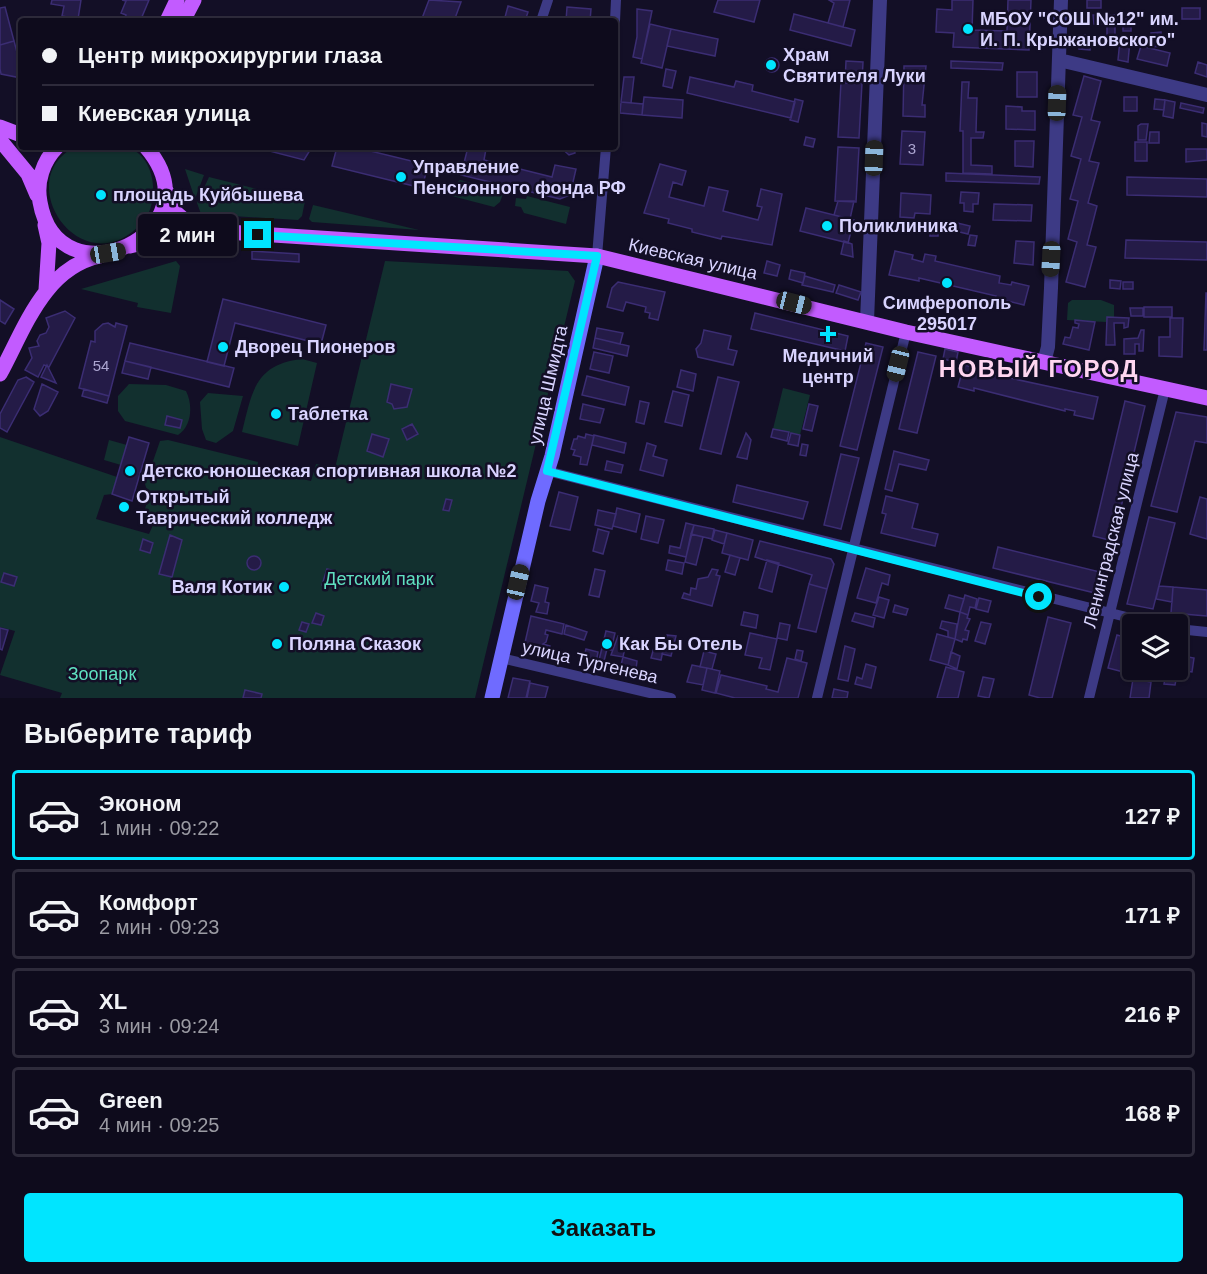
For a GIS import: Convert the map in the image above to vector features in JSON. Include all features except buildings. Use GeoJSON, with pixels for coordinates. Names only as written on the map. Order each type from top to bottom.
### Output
{"type":"FeatureCollection","features":[{"type":"Feature","properties":{"kind":"main road"},"geometry":{"type":"LineString","coordinates":[[168,18],[177,0]]}},
{"type":"Feature","properties":{"kind":"main road"},"geometry":{"type":"LineString","coordinates":[[185,18],[194,0]]}},
{"type":"Feature","properties":{"kind":"main road"},"geometry":{"type":"LineString","coordinates":[[0,127],[18,134]]}},
{"type":"Feature","properties":{"kind":"main road"},"geometry":{"type":"LineString","coordinates":[[0,140],[28,174],[47,222],[66,243],[93,253],[125,249]]}},
{"type":"Feature","properties":{"kind":"main road"},"geometry":{"type":"LineString","coordinates":[[46,291],[49,243],[40,204],[40,177],[46,162],[55,150]]}},
{"type":"Feature","properties":{"kind":"main road"},"geometry":{"type":"LineString","coordinates":[[149,150],[175,212],[196,230]]}},
{"type":"Feature","properties":{"kind":"main road"},"geometry":{"type":"LineString","coordinates":[[0,374],[46,291],[60,274],[81,260],[125,249],[152,227],[159,214],[164,185]]}},
{"type":"Feature","properties":{"kind":"main road","name":"Киевская улица"},"geometry":{"type":"LineString","coordinates":[[125,249],[196,230],[597,256],[906,332],[1207,398]]}},
{"type":"Feature","properties":{"kind":"main road","name":"улица Шмидта"},"geometry":{"type":"LineString","coordinates":[[492,698],[597,256]]}},
{"type":"Feature","properties":{"kind":"street"},"geometry":{"type":"LineString","coordinates":[[542,18],[548,0]]}},
{"type":"Feature","properties":{"kind":"street"},"geometry":{"type":"LineString","coordinates":[[615,18],[616,0]]}},
{"type":"Feature","properties":{"kind":"street"},"geometry":{"type":"LineString","coordinates":[[867,321],[880,0]]}},
{"type":"Feature","properties":{"kind":"street"},"geometry":{"type":"LineString","coordinates":[[1044,362],[1048,347],[1060,0]]}},
{"type":"Feature","properties":{"kind":"street"},"geometry":{"type":"LineString","coordinates":[[1059,60],[1207,95]]}},
{"type":"Feature","properties":{"kind":"street","name":"улица Шмидта"},"geometry":{"type":"LineString","coordinates":[[597,256],[606,150]]}},
{"type":"Feature","properties":{"kind":"street"},"geometry":{"type":"LineString","coordinates":[[817,698],[906,332]]}},
{"type":"Feature","properties":{"kind":"street","name":"Ленинградская улица"},"geometry":{"type":"LineString","coordinates":[[1089,698],[1165,389]]}},
{"type":"Feature","properties":{"kind":"street"},"geometry":{"type":"LineString","coordinates":[[547,471],[1122,617]]}},
{"type":"Feature","properties":{"kind":"street"},"geometry":{"type":"LineString","coordinates":[[1188,630],[1207,632]]}},
{"type":"Feature","properties":{"kind":"street","name":"улица Тургенева"},"geometry":{"type":"LineString","coordinates":[[501,658],[671,698]]}},
{"type":"Feature","properties":{"kind":"green space"},"geometry":{"type":"Polygon","coordinates":[[[71,150],[133,150],[138,153],[145,161],[153,182],[152,205],[148,215],[142,223],[119,240],[97,243],[77,236],[61,222],[51,203],[49,182],[56,162],[71,150]]]}},
{"type":"Feature","properties":{"kind":"green space"},"geometry":{"type":"Polygon","coordinates":[[[185,169],[204,175],[195,199],[185,169]]]}},
{"type":"Feature","properties":{"kind":"green space"},"geometry":{"type":"Polygon","coordinates":[[[209,177],[305,201],[302,216],[298,220],[201,214],[197,203],[209,177]]]}},
{"type":"Feature","properties":{"kind":"green space"},"geometry":{"type":"Polygon","coordinates":[[[460,180],[498,189],[497,192],[503,194],[500,202],[494,207],[448,195],[450,187],[460,180]]]}},
{"type":"Feature","properties":{"kind":"green space"},"geometry":{"type":"Polygon","coordinates":[[[527,196],[570,207],[566,224],[524,213],[521,207],[515,206],[516,198],[526,199],[527,196]]]}},
{"type":"Feature","properties":{"kind":"green space"},"geometry":{"type":"Polygon","coordinates":[[[313,205],[419,230],[312,222],[309,219],[313,205]]]}},
{"type":"Feature","properties":{"kind":"green space"},"geometry":{"type":"Polygon","coordinates":[[[176,261],[180,266],[171,313],[137,307],[138,303],[81,289],[176,261]]]}},
{"type":"Feature","properties":{"kind":"green space","name":"Детский парк"},"geometry":{"type":"Polygon","coordinates":[[[385,261],[568,271],[575,281],[475,698],[60,698],[62,693],[0,675],[15,631],[0,627],[0,437],[117,477],[112,494],[104,495],[96,519],[149,534],[153,525],[144,512],[149,496],[145,484],[160,441],[168,440],[258,462],[257,469],[311,481],[316,464],[335,468],[385,261]]]}},
{"type":"Feature","properties":{"kind":"green space"},"geometry":{"type":"Polygon","coordinates":[[[1072,300],[1101,300],[1114,305],[1114,317],[1107,318],[1106,322],[1067,320],[1068,303],[1072,300]]]}},
{"type":"Feature","properties":{"kind":"green space","name":"Таблетка"},"geometry":{"type":"Polygon","coordinates":[[[302,359],[317,363],[298,446],[242,432],[249,404],[258,382],[274,367],[302,359]]]}},
{"type":"Feature","properties":{"kind":"green space"},"geometry":{"type":"Polygon","coordinates":[[[129,384],[166,385],[186,391],[190,403],[190,415],[183,431],[178,435],[125,421],[118,411],[118,396],[129,384]]]}},
{"type":"Feature","properties":{"kind":"green space"},"geometry":{"type":"Polygon","coordinates":[[[783,388],[810,395],[800,435],[773,429],[783,388]]]}},
{"type":"Feature","properties":{"kind":"green space"},"geometry":{"type":"Polygon","coordinates":[[[208,393],[243,396],[233,431],[216,443],[206,440],[202,429],[200,402],[208,393]]]}},
{"type":"Feature","properties":{"kind":"green space"},"geometry":{"type":"Polygon","coordinates":[[[109,440],[127,445],[121,465],[104,460],[109,440]]]}},
{"type":"Feature","properties":{"kind":"place","name":"МБОУ \"СОШ №12\" им. И. П. Крыжановского\""},"geometry":{"type":"Point","coordinates":[968,29]}},
{"type":"Feature","properties":{"kind":"place","name":"Храм Святителя Луки"},"geometry":{"type":"Point","coordinates":[771,65]}},
{"type":"Feature","properties":{"kind":"place","name":"Управление Пенсионного фонда РФ"},"geometry":{"type":"Point","coordinates":[401,177]}},
{"type":"Feature","properties":{"kind":"place","name":"площадь Куйбышева"},"geometry":{"type":"Point","coordinates":[101,195]}},
{"type":"Feature","properties":{"kind":"place","name":"Поликлиника"},"geometry":{"type":"Point","coordinates":[827,226]}},
{"type":"Feature","properties":{"kind":"place","name":"Симферополь 295017"},"geometry":{"type":"Point","coordinates":[947,283]}},
{"type":"Feature","properties":{"kind":"place","name":"Медичний центр"},"geometry":{"type":"Point","coordinates":[828,334]}},
{"type":"Feature","properties":{"kind":"place","name":"Дворец Пионеров"},"geometry":{"type":"Point","coordinates":[223,347]}},
{"type":"Feature","properties":{"kind":"place","name":"Таблетка"},"geometry":{"type":"Point","coordinates":[276,414]}},
{"type":"Feature","properties":{"kind":"place","name":"Детско-юношеская спортивная школа №2"},"geometry":{"type":"Point","coordinates":[130,471]}},
{"type":"Feature","properties":{"kind":"place","name":"Открытый Таврический колледж"},"geometry":{"type":"Point","coordinates":[124,507]}},
{"type":"Feature","properties":{"kind":"place","name":"Валя Котик"},"geometry":{"type":"Point","coordinates":[284,587]}},
{"type":"Feature","properties":{"kind":"place","name":"Поляна Сказок"},"geometry":{"type":"Point","coordinates":[277,644]}},
{"type":"Feature","properties":{"kind":"place","name":"Как Бы Отель"},"geometry":{"type":"Point","coordinates":[607,644]}},
{"type":"Feature","properties":{"kind":"district","name":"НОВЫЙ ГОРОД"},"geometry":{"type":"Point","coordinates":[1039,368]}},
{"type":"Feature","properties":{"kind":"route"},"geometry":{"type":"LineString","coordinates":[[258,235],[597,256],[547,471],[1039,597]]}},
{"type":"Feature","properties":{"kind":"park label","name":"Зоопарк"},"geometry":{"type":"Point","coordinates":[102,674]}}]}
